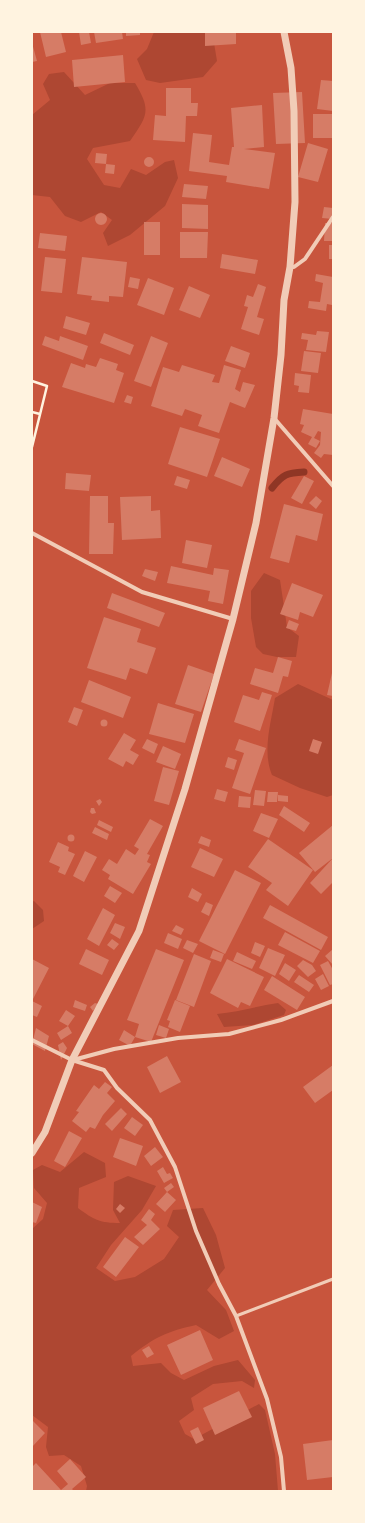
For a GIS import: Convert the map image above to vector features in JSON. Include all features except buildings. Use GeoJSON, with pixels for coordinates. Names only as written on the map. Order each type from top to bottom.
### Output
{"type":"FeatureCollection","features":[{"type":"Feature","properties":{"kind":"street"},"geometry":{"type":"LineString","coordinates":[[32,1153],[45,1132],[72,1060],[139,931],[183,796],[233,619],[256,523],[274,418],[281,355],[284,300],[290,267],[295,202],[294,111],[291,68],[284,32]]}},
{"type":"Feature","properties":{"kind":"street"},"geometry":{"type":"LineString","coordinates":[[290,267],[294,267],[305,259],[333,217]]}},
{"type":"Feature","properties":{"kind":"street"},"geometry":{"type":"LineString","coordinates":[[274,418],[333,486]]}},
{"type":"Feature","properties":{"kind":"street"},"geometry":{"type":"LineString","coordinates":[[32,533],[142,592],[233,619]]}},
{"type":"Feature","properties":{"kind":"street"},"geometry":{"type":"LineString","coordinates":[[72,1060],[171,1039],[229,1034],[281,1020],[333,1001]]}},
{"type":"Feature","properties":{"kind":"street"},"geometry":{"type":"LineString","coordinates":[[32,1040],[72,1060],[104,1070],[117,1088],[150,1120],[175,1167],[196,1231],[219,1284],[236,1316],[267,1399],[281,1457],[284,1491]]}},
{"type":"Feature","properties":{"kind":"lane"},"geometry":{"type":"LineString","coordinates":[[236,1316],[333,1279]]}},
{"type":"Feature","properties":{"kind":"path"},"geometry":{"type":"LineString","coordinates":[[32,381],[47,386],[32,447]]}},
{"type":"Feature","properties":{"kind":"path"},"geometry":{"type":"LineString","coordinates":[[32,412],[40,414]]}},
{"type":"Feature","properties":{"kind":"shaded area"},"geometry":{"type":"Polygon","coordinates":[[[154,32],[209,32],[213,37],[217,61],[203,77],[160,83],[146,80],[137,59],[147,49],[154,32]]]}},
{"type":"Feature","properties":{"kind":"shaded area"},"geometry":{"type":"Polygon","coordinates":[[[64,72],[85,95],[110,83],[135,83],[144,100],[144,119],[130,141],[93,148],[87,159],[104,185],[120,188],[131,169],[146,175],[165,162],[174,160],[178,178],[165,206],[130,235],[108,246],[103,233],[112,220],[101,212],[81,222],[65,216],[50,197],[32,195],[32,115],[50,100],[43,84],[49,74],[64,72]]]}},
{"type":"Feature","properties":{"kind":"shaded area"},"geometry":{"type":"Polygon","coordinates":[[[264,573],[280,580],[287,627],[299,636],[296,657],[277,657],[263,654],[256,647],[251,618],[251,591],[264,573]]]}},
{"type":"Feature","properties":{"kind":"shaded area"},"geometry":{"type":"Polygon","coordinates":[[[298,684],[333,700],[333,795],[327,797],[300,788],[272,775],[269,766],[268,737],[275,698],[298,684]]]}},
{"type":"Feature","properties":{"kind":"shaded area"},"geometry":{"type":"Polygon","coordinates":[[[34,901],[43,910],[44,921],[32,929],[32,902],[34,901]]]}},
{"type":"Feature","properties":{"kind":"shaded area"},"geometry":{"type":"Polygon","coordinates":[[[278,1003],[286,1010],[284,1015],[253,1025],[224,1027],[217,1014],[233,1012],[278,1003]]]}},
{"type":"Feature","properties":{"kind":"shaded area"},"geometry":{"type":"Polygon","coordinates":[[[84,1152],[105,1163],[106,1177],[79,1188],[78,1208],[93,1218],[107,1222],[120,1223],[113,1210],[114,1182],[128,1176],[156,1186],[142,1210],[111,1245],[96,1268],[115,1281],[135,1277],[164,1259],[179,1237],[167,1226],[173,1210],[203,1208],[216,1235],[225,1268],[207,1290],[226,1310],[234,1331],[219,1339],[196,1325],[177,1330],[146,1344],[131,1356],[133,1366],[161,1363],[171,1373],[184,1380],[214,1366],[238,1360],[255,1380],[254,1388],[242,1381],[213,1384],[191,1398],[194,1410],[179,1421],[185,1434],[194,1439],[259,1404],[265,1410],[275,1454],[278,1491],[86,1491],[87,1486],[81,1466],[64,1455],[49,1456],[46,1447],[48,1427],[32,1415],[32,1229],[43,1219],[47,1203],[34,1188],[33,1170],[42,1165],[60,1172],[84,1152]]]}},
{"type":"Feature","properties":{"kind":"waterway"},"geometry":{"type":"LineString","coordinates":[[272,488],[282,477],[293,473],[304,472]]}}]}
